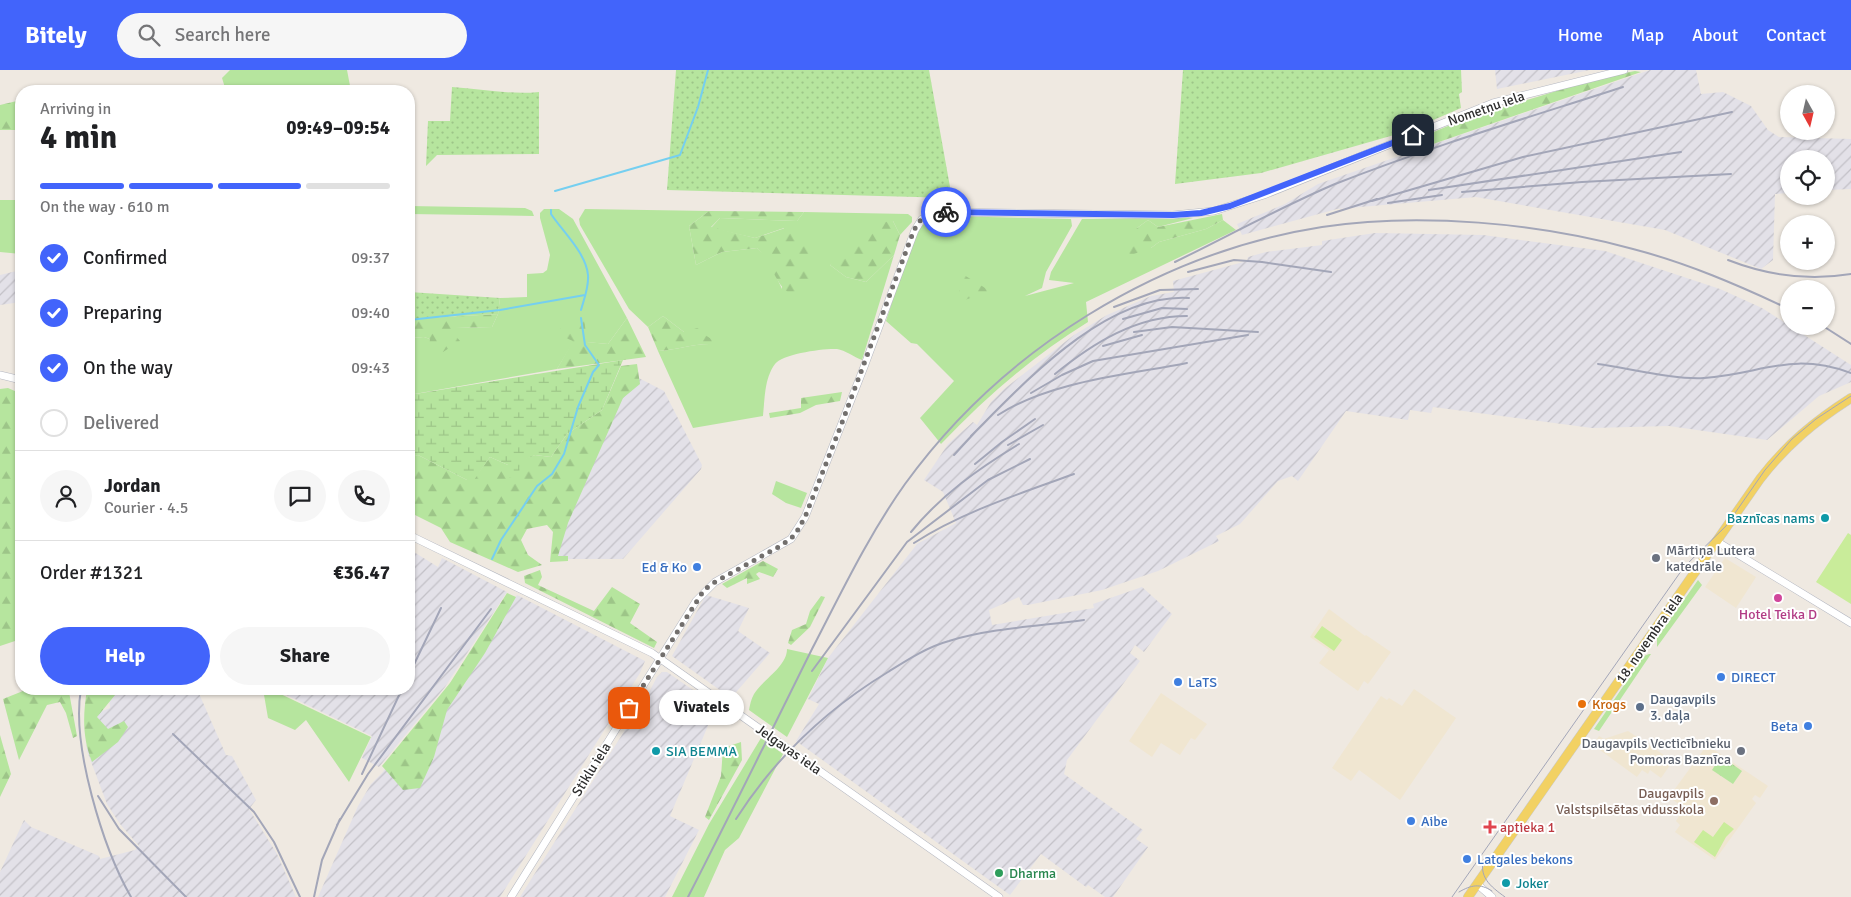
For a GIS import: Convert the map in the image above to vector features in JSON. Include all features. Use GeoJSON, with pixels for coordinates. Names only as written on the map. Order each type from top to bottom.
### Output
{"type":"FeatureCollection","features":[{"type":"Feature","properties":{"kind":"main road","name":"18. novembra iela"},"geometry":{"type":"LineString","coordinates":[[1468,897],[1760,479],[1790,444],[1817,420],[1851,398]]}},
{"type":"Feature","properties":{"kind":"street","name":"Nometņu iela"},"geometry":{"type":"LineString","coordinates":[[704,590],[782,545],[795,535],[805,517],[847,412],[914,230],[922,218],[943,212],[1173,215],[1214,210],[1264,195],[1492,103],[1624,70]]}},
{"type":"Feature","properties":{"kind":"street"},"geometry":{"type":"LineString","coordinates":[[0,374],[15,378]]}},
{"type":"Feature","properties":{"kind":"street","name":"Jelgavas iela"},"geometry":{"type":"LineString","coordinates":[[415,538],[512,583],[660,658],[999,897]]}},
{"type":"Feature","properties":{"kind":"street"},"geometry":{"type":"LineString","coordinates":[[1716,542],[1851,623]]}},
{"type":"Feature","properties":{"kind":"street","name":"Stiklu iela"},"geometry":{"type":"LineString","coordinates":[[510,897],[704,590]]}},
{"type":"Feature","properties":{"kind":"street"},"geometry":{"type":"LineString","coordinates":[[1477,884],[1492,897]]}},
{"type":"Feature","properties":{"kind":"shaded area"},"geometry":{"type":"Polygon","coordinates":[[[1495,70],[1590,70],[1497,89],[1495,70]]]}},
{"type":"Feature","properties":{"kind":"shaded area"},"geometry":{"type":"Polygon","coordinates":[[[1650,70],[1696,70],[1701,94],[1723,92],[1751,106],[1768,130],[1780,137],[1780,140],[1851,139],[1851,189],[1835,190],[1835,150],[1780,150],[1780,194],[1775,194],[1773,260],[1761,269],[1665,230],[1476,197],[1337,209],[1242,235],[1237,224],[1285,204],[1318,184],[1650,70]]]}},
{"type":"Feature","properties":{"kind":"shaded area"},"geometry":{"type":"Polygon","coordinates":[[[1375,233],[1483,235],[1605,251],[1720,289],[1762,308],[1780,320],[1780,335],[1804,335],[1851,365],[1851,382],[1819,396],[1767,440],[1669,426],[1592,428],[1433,407],[1431,413],[1410,410],[1408,420],[1346,411],[1298,481],[1292,476],[1278,481],[1240,524],[1216,536],[1219,541],[1158,571],[1102,590],[1028,605],[1023,605],[1019,597],[989,610],[992,625],[1094,608],[1093,604],[1142,587],[1172,614],[1144,652],[1135,645],[1130,653],[1140,661],[1067,760],[1064,774],[1143,830],[1136,839],[1148,847],[1113,897],[1105,897],[1088,885],[1086,887],[1041,854],[1010,895],[796,741],[819,704],[808,699],[828,658],[917,544],[956,523],[943,492],[924,480],[948,444],[973,422],[977,425],[991,402],[1004,389],[1074,335],[1107,315],[1151,296],[1174,292],[1173,281],[1247,261],[1248,257],[1266,252],[1322,245],[1322,241],[1375,233]]]}},
{"type":"Feature","properties":{"kind":"shaded area"},"geometry":{"type":"Polygon","coordinates":[[[15,271],[15,303],[0,305],[0,275],[15,271]]]}},
{"type":"Feature","properties":{"kind":"shaded area"},"geometry":{"type":"Polygon","coordinates":[[[631,374],[664,391],[702,465],[701,469],[623,559],[556,559],[566,524],[631,374]]]}},
{"type":"Feature","properties":{"kind":"shaded area"},"geometry":{"type":"Polygon","coordinates":[[[415,553],[438,567],[442,558],[507,592],[445,687],[379,767],[362,758],[372,736],[287,695],[415,695],[415,553]]]}},
{"type":"Feature","properties":{"kind":"shaded area"},"geometry":{"type":"Polygon","coordinates":[[[1725,558],[1756,577],[1736,608],[1705,587],[1725,558]]]}},
{"type":"Feature","properties":{"kind":"shaded area"},"geometry":{"type":"Polygon","coordinates":[[[517,595],[645,661],[640,673],[500,897],[318,897],[358,806],[371,784],[382,773],[517,595]]]}},
{"type":"Feature","properties":{"kind":"shaded area"},"geometry":{"type":"Polygon","coordinates":[[[706,595],[749,608],[738,631],[770,653],[731,698],[672,656],[706,595]]]}},
{"type":"Feature","properties":{"kind":"shaded area"},"geometry":{"type":"Polygon","coordinates":[[[1329,609],[1365,636],[1391,652],[1368,684],[1364,681],[1358,691],[1319,663],[1329,650],[1310,637],[1329,609]]]}},
{"type":"Feature","properties":{"kind":"shaded area"},"geometry":{"type":"Polygon","coordinates":[[[662,672],[667,672],[703,697],[715,709],[670,816],[699,830],[665,897],[520,897],[625,730],[637,715],[657,677],[662,672]]]}},
{"type":"Feature","properties":{"kind":"shaded area"},"geometry":{"type":"Polygon","coordinates":[[[1414,689],[1456,718],[1400,800],[1359,770],[1351,781],[1332,768],[1381,696],[1387,700],[1389,698],[1402,706],[1414,689]]]}},
{"type":"Feature","properties":{"kind":"shaded area"},"geometry":{"type":"Polygon","coordinates":[[[1161,693],[1207,724],[1195,740],[1191,738],[1180,755],[1161,743],[1152,757],[1129,741],[1161,693]]]}},
{"type":"Feature","properties":{"kind":"shaded area"},"geometry":{"type":"Polygon","coordinates":[[[109,695],[200,695],[226,755],[232,756],[256,800],[249,809],[277,854],[296,897],[0,897],[0,872],[24,820],[31,827],[99,856],[100,859],[135,850],[139,846],[120,824],[107,804],[87,751],[85,718],[110,708],[109,695]]]}},
{"type":"Feature","properties":{"kind":"shaded area","name":"Daugavpils Valstspilsētas vidusskola"},"geometry":{"type":"Polygon","coordinates":[[[1628,731],[1673,761],[1661,778],[1650,770],[1648,774],[1642,770],[1637,777],[1593,745],[1599,736],[1604,739],[1628,731]]]}},
{"type":"Feature","properties":{"kind":"shaded area","name":"Daugavpils Valstspilsētas vidusskola"},"geometry":{"type":"Polygon","coordinates":[[[1707,745],[1768,786],[1760,798],[1755,795],[1752,799],[1756,803],[1715,860],[1675,832],[1680,825],[1676,821],[1679,816],[1674,813],[1680,805],[1669,797],[1707,745]]]}},
{"type":"Feature","properties":{"kind":"green space"},"geometry":{"type":"Polygon","coordinates":[[[230,70],[347,70],[350,85],[224,85],[222,78],[230,70]]]}},
{"type":"Feature","properties":{"kind":"green space"},"geometry":{"type":"Polygon","coordinates":[[[676,70],[929,70],[952,198],[667,190],[676,70]]]}},
{"type":"Feature","properties":{"kind":"green space"},"geometry":{"type":"Polygon","coordinates":[[[1183,70],[1461,70],[1462,92],[1459,94],[1461,108],[1408,131],[1261,173],[1175,184],[1183,70]]]}},
{"type":"Feature","properties":{"kind":"green space"},"geometry":{"type":"Polygon","coordinates":[[[1635,71],[1641,72],[1413,151],[1398,149],[1445,127],[1478,115],[1581,84],[1635,71]]]}},
{"type":"Feature","properties":{"kind":"green space"},"geometry":{"type":"Polygon","coordinates":[[[452,87],[507,92],[539,92],[539,154],[437,155],[426,166],[428,121],[450,121],[452,87]]]}},
{"type":"Feature","properties":{"kind":"green space"},"geometry":{"type":"Polygon","coordinates":[[[15,101],[15,130],[0,130],[0,105],[15,101]]]}},
{"type":"Feature","properties":{"kind":"green space"},"geometry":{"type":"Polygon","coordinates":[[[0,200],[15,200],[15,253],[0,252],[0,200]]]}},
{"type":"Feature","properties":{"kind":"green space"},"geometry":{"type":"Polygon","coordinates":[[[415,206],[525,208],[532,211],[534,216],[415,214],[415,206]]]}},
{"type":"Feature","properties":{"kind":"green space"},"geometry":{"type":"Polygon","coordinates":[[[544,209],[559,209],[573,219],[627,318],[608,344],[574,341],[557,369],[415,394],[415,338],[430,339],[455,335],[455,328],[492,327],[498,314],[500,298],[527,297],[527,274],[543,273],[547,270],[550,255],[540,213],[544,209]]]}},
{"type":"Feature","properties":{"kind":"green space"},"geometry":{"type":"Polygon","coordinates":[[[585,209],[709,211],[689,226],[696,265],[722,252],[757,248],[767,257],[782,289],[784,228],[755,238],[711,228],[720,218],[797,221],[804,212],[908,214],[912,217],[912,222],[900,235],[893,221],[830,265],[846,277],[866,282],[894,255],[862,360],[837,349],[814,351],[786,357],[779,360],[771,370],[766,389],[763,416],[693,428],[658,351],[713,344],[684,332],[663,316],[648,327],[629,309],[580,225],[579,219],[585,209]]]}},
{"type":"Feature","properties":{"kind":"green space"},"geometry":{"type":"Polygon","coordinates":[[[709,211],[804,212],[797,221],[720,218],[711,227],[755,238],[785,228],[801,232],[808,250],[813,275],[799,291],[791,294],[781,285],[757,248],[722,252],[696,265],[689,226],[709,211]]]}},
{"type":"Feature","properties":{"kind":"green space"},"geometry":{"type":"Polygon","coordinates":[[[1222,214],[1223,220],[1206,229],[1159,242],[1151,248],[1131,255],[1125,250],[1126,246],[1137,238],[1135,232],[1137,228],[1148,220],[1158,227],[1222,214]]]}},
{"type":"Feature","properties":{"kind":"green space"},"geometry":{"type":"Polygon","coordinates":[[[946,216],[1071,219],[1072,226],[1046,272],[1042,288],[1025,296],[1074,283],[1049,280],[1051,272],[1082,219],[1193,218],[1158,227],[1148,220],[1137,228],[1151,248],[1159,242],[1206,229],[1223,220],[1236,230],[1086,302],[1088,322],[1029,363],[975,410],[941,444],[920,418],[954,381],[917,344],[911,343],[886,321],[908,255],[919,231],[930,220],[946,216]]]}},
{"type":"Feature","properties":{"kind":"green space"},"geometry":{"type":"Polygon","coordinates":[[[893,221],[900,235],[894,255],[866,282],[846,277],[830,265],[847,245],[875,223],[893,221]]]}},
{"type":"Feature","properties":{"kind":"green space"},"geometry":{"type":"Polygon","coordinates":[[[958,275],[964,275],[990,291],[984,298],[978,295],[960,302],[958,275]]]}},
{"type":"Feature","properties":{"kind":"green space"},"geometry":{"type":"Polygon","coordinates":[[[415,292],[500,298],[498,314],[415,319],[415,292]]]}},
{"type":"Feature","properties":{"kind":"green space"},"geometry":{"type":"Polygon","coordinates":[[[498,314],[492,327],[456,328],[455,335],[460,341],[443,352],[434,353],[429,348],[430,339],[415,338],[415,319],[498,314]]]}},
{"type":"Feature","properties":{"kind":"green space"},"geometry":{"type":"Polygon","coordinates":[[[663,316],[684,332],[704,326],[705,335],[713,340],[714,344],[658,351],[648,327],[663,316]]]}},
{"type":"Feature","properties":{"kind":"green space"},"geometry":{"type":"Polygon","coordinates":[[[584,318],[587,342],[608,344],[627,318],[646,357],[557,369],[573,341],[559,335],[563,320],[584,318]]]}},
{"type":"Feature","properties":{"kind":"green space"},"geometry":{"type":"Polygon","coordinates":[[[623,360],[602,410],[567,434],[551,457],[535,455],[520,462],[519,476],[509,478],[508,465],[490,457],[474,480],[467,480],[418,455],[415,456],[415,394],[623,360]]]}},
{"type":"Feature","properties":{"kind":"green space"},"geometry":{"type":"Polygon","coordinates":[[[637,364],[640,384],[623,398],[568,523],[558,556],[568,556],[568,561],[550,562],[553,532],[547,525],[527,529],[521,540],[528,555],[542,565],[518,572],[450,542],[441,528],[415,515],[415,456],[418,455],[467,480],[473,480],[490,457],[508,465],[535,455],[551,457],[567,434],[602,410],[621,366],[637,364]]]}},
{"type":"Feature","properties":{"kind":"green space"},"geometry":{"type":"Polygon","coordinates":[[[8,388],[15,391],[15,641],[0,646],[0,389],[8,388]]]}},
{"type":"Feature","properties":{"kind":"green space"},"geometry":{"type":"Polygon","coordinates":[[[842,392],[840,401],[816,405],[800,413],[770,418],[769,413],[801,408],[801,398],[842,392]]]}},
{"type":"Feature","properties":{"kind":"green space"},"geometry":{"type":"Polygon","coordinates":[[[776,481],[807,493],[801,508],[786,503],[772,494],[776,481]]]}},
{"type":"Feature","properties":{"kind":"green space"},"geometry":{"type":"Polygon","coordinates":[[[1848,533],[1851,535],[1851,604],[1816,582],[1848,533]]]}},
{"type":"Feature","properties":{"kind":"green space"},"geometry":{"type":"Polygon","coordinates":[[[763,561],[778,569],[773,577],[759,572],[756,574],[760,579],[747,584],[747,578],[727,588],[722,584],[763,561]]]}},
{"type":"Feature","properties":{"kind":"green space"},"geometry":{"type":"Polygon","coordinates":[[[540,570],[542,577],[538,585],[594,611],[612,587],[640,604],[630,623],[657,642],[654,648],[525,583],[524,576],[540,570]]]}},
{"type":"Feature","properties":{"kind":"green space"},"geometry":{"type":"Polygon","coordinates":[[[1698,580],[1702,585],[1657,647],[1657,638],[1698,580]]]}},
{"type":"Feature","properties":{"kind":"green space"},"geometry":{"type":"Polygon","coordinates":[[[507,593],[516,597],[485,653],[447,710],[434,757],[420,788],[403,790],[382,766],[450,683],[507,593]]]}},
{"type":"Feature","properties":{"kind":"green space"},"geometry":{"type":"Polygon","coordinates":[[[821,596],[825,597],[810,627],[791,645],[788,643],[792,630],[806,624],[810,611],[821,596]]]}},
{"type":"Feature","properties":{"kind":"green space"},"geometry":{"type":"Polygon","coordinates":[[[1322,626],[1342,640],[1334,651],[1314,637],[1322,626]]]}},
{"type":"Feature","properties":{"kind":"green space"},"geometry":{"type":"Polygon","coordinates":[[[787,649],[828,658],[787,737],[749,710],[754,694],[783,662],[787,649]]]}},
{"type":"Feature","properties":{"kind":"green space"},"geometry":{"type":"Polygon","coordinates":[[[1651,654],[1599,731],[1594,729],[1644,656],[1651,654]]]}},
{"type":"Feature","properties":{"kind":"green space"},"geometry":{"type":"Polygon","coordinates":[[[15,694],[70,695],[77,736],[73,738],[66,713],[60,702],[47,705],[19,760],[3,699],[15,694]]]}},
{"type":"Feature","properties":{"kind":"green space"},"geometry":{"type":"Polygon","coordinates":[[[86,695],[115,695],[97,717],[108,729],[124,721],[128,727],[118,742],[92,762],[86,744],[86,695]]]}},
{"type":"Feature","properties":{"kind":"green space"},"geometry":{"type":"Polygon","coordinates":[[[264,695],[283,695],[371,737],[349,782],[306,720],[295,730],[268,718],[264,695]]]}},
{"type":"Feature","properties":{"kind":"green space"},"geometry":{"type":"Polygon","coordinates":[[[0,735],[11,774],[0,797],[0,735]]]}},
{"type":"Feature","properties":{"kind":"green space"},"geometry":{"type":"Polygon","coordinates":[[[761,738],[783,754],[739,838],[725,850],[704,897],[672,897],[709,824],[761,738]]]}},
{"type":"Feature","properties":{"kind":"green space"},"geometry":{"type":"Polygon","coordinates":[[[741,742],[742,760],[709,820],[705,817],[721,776],[723,748],[741,742]]]}},
{"type":"Feature","properties":{"kind":"green space"},"geometry":{"type":"Polygon","coordinates":[[[1721,756],[1742,771],[1733,784],[1712,770],[1721,756]]]}},
{"type":"Feature","properties":{"kind":"green space"},"geometry":{"type":"Polygon","coordinates":[[[1724,822],[1734,829],[1726,837],[1715,857],[1694,842],[1703,830],[1713,837],[1724,822]]]}},
{"type":"Feature","properties":{"kind":"waterway"},"geometry":{"type":"LineString","coordinates":[[555,191],[680,155],[698,107],[708,70]]}},
{"type":"Feature","properties":{"kind":"waterway"},"geometry":{"type":"LineString","coordinates":[[551,210],[551,214],[579,251],[586,267],[588,284],[581,310]]}},
{"type":"Feature","properties":{"kind":"waterway"},"geometry":{"type":"LineString","coordinates":[[415,319],[500,310],[585,295]]}},
{"type":"Feature","properties":{"kind":"waterway"},"geometry":{"type":"LineString","coordinates":[[492,559],[501,540],[537,486],[552,474],[564,454],[578,407],[593,372],[599,365],[585,345],[581,318]]}},
{"type":"Feature","properties":{"kind":"tram line"},"geometry":{"type":"LineString","coordinates":[[1452,897],[1684,567],[1726,526],[1765,470],[1792,439],[1816,419],[1851,396]]}},
{"type":"Feature","properties":{"kind":"tram line"},"geometry":{"type":"LineString","coordinates":[[1484,857],[1484,876],[1490,885],[1505,897]]}},
{"type":"Feature","properties":{"kind":"tram line"},"geometry":{"type":"LineString","coordinates":[[1459,892],[1475,886],[1492,891]]}},
{"type":"Feature","properties":{"kind":"railway"},"geometry":{"type":"LineString","coordinates":[[1175,262],[1315,193],[1370,170],[1623,87]]}},
{"type":"Feature","properties":{"kind":"railway"},"geometry":{"type":"LineString","coordinates":[[1372,201],[1523,157],[1732,112]]}},
{"type":"Feature","properties":{"kind":"railway"},"geometry":{"type":"LineString","coordinates":[[1429,190],[1681,152]]}},
{"type":"Feature","properties":{"kind":"railway"},"geometry":{"type":"LineString","coordinates":[[1462,192],[1582,182],[1731,174]]}},
{"type":"Feature","properties":{"kind":"railway"},"geometry":{"type":"LineString","coordinates":[[1388,203],[1442,195]]}},
{"type":"Feature","properties":{"kind":"railway"},"geometry":{"type":"LineString","coordinates":[[1327,215],[1377,199]]}},
{"type":"Feature","properties":{"kind":"railway"},"geometry":{"type":"LineString","coordinates":[[688,897],[844,586],[867,544],[905,484],[944,436],[988,391],[1036,351],[1088,315],[1143,284],[1201,259],[1261,240],[1322,227],[1359,223],[1398,220],[1438,221],[1519,227],[1597,240],[1673,261],[1712,275],[1780,305]]}},
{"type":"Feature","properties":{"kind":"railway"},"geometry":{"type":"LineString","coordinates":[[1188,272],[1234,260],[1331,272]]}},
{"type":"Feature","properties":{"kind":"railway"},"geometry":{"type":"LineString","coordinates":[[1728,260],[1758,270],[1789,276],[1819,277],[1851,274]]}},
{"type":"Feature","properties":{"kind":"railway"},"geometry":{"type":"LineString","coordinates":[[1114,307],[1160,290],[1198,289]]}},
{"type":"Feature","properties":{"kind":"railway"},"geometry":{"type":"LineString","coordinates":[[971,436],[1042,367],[1098,325],[1128,310],[1158,300],[1189,298]]}},
{"type":"Feature","properties":{"kind":"railway"},"geometry":{"type":"LineString","coordinates":[[1123,319],[1162,308],[1187,309]]}},
{"type":"Feature","properties":{"kind":"railway"},"geometry":{"type":"LineString","coordinates":[[1055,374],[1084,352],[1116,333],[1150,321],[1168,317],[1187,316]]}},
{"type":"Feature","properties":{"kind":"railway"},"geometry":{"type":"LineString","coordinates":[[1134,332],[1172,327],[1258,332]]}},
{"type":"Feature","properties":{"kind":"railway"},"geometry":{"type":"LineString","coordinates":[[1835,334],[1851,344]]}},
{"type":"Feature","properties":{"kind":"railway"},"geometry":{"type":"LineString","coordinates":[[1103,346],[1142,335]]}},
{"type":"Feature","properties":{"kind":"railway"},"geometry":{"type":"LineString","coordinates":[[1031,393],[1062,375],[1093,361],[1248,335]]}},
{"type":"Feature","properties":{"kind":"railway"},"geometry":{"type":"LineString","coordinates":[[998,415],[1019,403],[1065,387],[1187,363]]}},
{"type":"Feature","properties":{"kind":"railway"},"geometry":{"type":"LineString","coordinates":[[1598,364],[1666,376],[1692,378],[1724,376],[1793,364],[1830,367],[1851,373]]}},
{"type":"Feature","properties":{"kind":"railway"},"geometry":{"type":"LineString","coordinates":[[975,464],[1035,419]]}},
{"type":"Feature","properties":{"kind":"railway"},"geometry":{"type":"LineString","coordinates":[[1008,445],[1043,425]]}},
{"type":"Feature","properties":{"kind":"railway"},"geometry":{"type":"LineString","coordinates":[[954,455],[976,431]]}},
{"type":"Feature","properties":{"kind":"railway"},"geometry":{"type":"LineString","coordinates":[[911,532],[935,506],[961,483],[1019,444]]}},
{"type":"Feature","properties":{"kind":"railway"},"geometry":{"type":"LineString","coordinates":[[812,671],[907,542],[988,480],[1030,459]]}},
{"type":"Feature","properties":{"kind":"railway"},"geometry":{"type":"LineString","coordinates":[[914,543],[971,513],[1074,474]]}},
{"type":"Feature","properties":{"kind":"railway"},"geometry":{"type":"LineString","coordinates":[[415,662],[441,608]]}},
{"type":"Feature","properties":{"kind":"railway"},"geometry":{"type":"LineString","coordinates":[[337,825],[368,774],[491,609]]}},
{"type":"Feature","properties":{"kind":"railway"},"geometry":{"type":"LineString","coordinates":[[736,819],[785,755],[804,736],[844,702],[910,658],[933,647],[965,637],[999,630],[1084,620]]}},
{"type":"Feature","properties":{"kind":"railway"},"geometry":{"type":"LineString","coordinates":[[80,695],[79,712],[81,738],[92,796],[110,852],[131,897]]}},
{"type":"Feature","properties":{"kind":"railway"},"geometry":{"type":"LineString","coordinates":[[362,774],[399,695]]}},
{"type":"Feature","properties":{"kind":"railway"},"geometry":{"type":"LineString","coordinates":[[173,734],[254,812],[274,842],[300,897]]}},
{"type":"Feature","properties":{"kind":"railway"},"geometry":{"type":"LineString","coordinates":[[98,796],[119,829],[186,897]]}},
{"type":"Feature","properties":{"kind":"railway"},"geometry":{"type":"LineString","coordinates":[[314,897],[322,860],[340,819]]}},
{"type":"Feature","properties":{"kind":"way so far"},"geometry":{"type":"LineString","coordinates":[[629,708],[704,590],[782,545],[795,535],[805,517],[864,367],[914,230],[922,218],[946,212]]}},
{"type":"Feature","properties":{"kind":"place","name":"Baznīcas nams"},"geometry":{"type":"Point","coordinates":[1825,518]}},
{"type":"Feature","properties":{"kind":"place","name":"Mārtiņa Lutera katedrāle"},"geometry":{"type":"Point","coordinates":[1656,558]}},
{"type":"Feature","properties":{"kind":"place","name":"Ed & Ko"},"geometry":{"type":"Point","coordinates":[697,567]}},
{"type":"Feature","properties":{"kind":"place","name":"Hotel Teika D"},"geometry":{"type":"Point","coordinates":[1778,598]}},
{"type":"Feature","properties":{"kind":"place","name":"DIRECT"},"geometry":{"type":"Point","coordinates":[1721,677]}},
{"type":"Feature","properties":{"kind":"place","name":"LaTS"},"geometry":{"type":"Point","coordinates":[1178,682]}},
{"type":"Feature","properties":{"kind":"place","name":"Krogs"},"geometry":{"type":"Point","coordinates":[1582,704]}},
{"type":"Feature","properties":{"kind":"place","name":"Daugavpils 3. daļa"},"geometry":{"type":"Point","coordinates":[1640,707]}},
{"type":"Feature","properties":{"kind":"place","name":"Vivatels"},"geometry":{"type":"Point","coordinates":[629,708]}},
{"type":"Feature","properties":{"kind":"place","name":"Beta"},"geometry":{"type":"Point","coordinates":[1808,726]}},
{"type":"Feature","properties":{"kind":"place","name":"SIA BEMMA"},"geometry":{"type":"Point","coordinates":[656,751]}},
{"type":"Feature","properties":{"kind":"place","name":"Daugavpils Vecticībnieku Pomoras Baznīca"},"geometry":{"type":"Point","coordinates":[1741,751]}},
{"type":"Feature","properties":{"kind":"place","name":"Daugavpils Valstspilsētas vidusskola"},"geometry":{"type":"Point","coordinates":[1714,801]}},
{"type":"Feature","properties":{"kind":"place","name":"Aibe"},"geometry":{"type":"Point","coordinates":[1411,821]}},
{"type":"Feature","properties":{"kind":"place","name":"aptieka 1"},"geometry":{"type":"Point","coordinates":[1490,827]}},
{"type":"Feature","properties":{"kind":"place","name":"Latgales bekons"},"geometry":{"type":"Point","coordinates":[1467,859]}},
{"type":"Feature","properties":{"kind":"place","name":"Dharma"},"geometry":{"type":"Point","coordinates":[999,873]}},
{"type":"Feature","properties":{"kind":"place","name":"Joker"},"geometry":{"type":"Point","coordinates":[1506,883]}},
{"type":"Feature","properties":{"kind":"route"},"geometry":{"type":"LineString","coordinates":[[946,212],[1173,215],[1201,213],[1264,195],[1413,135]]}}]}
